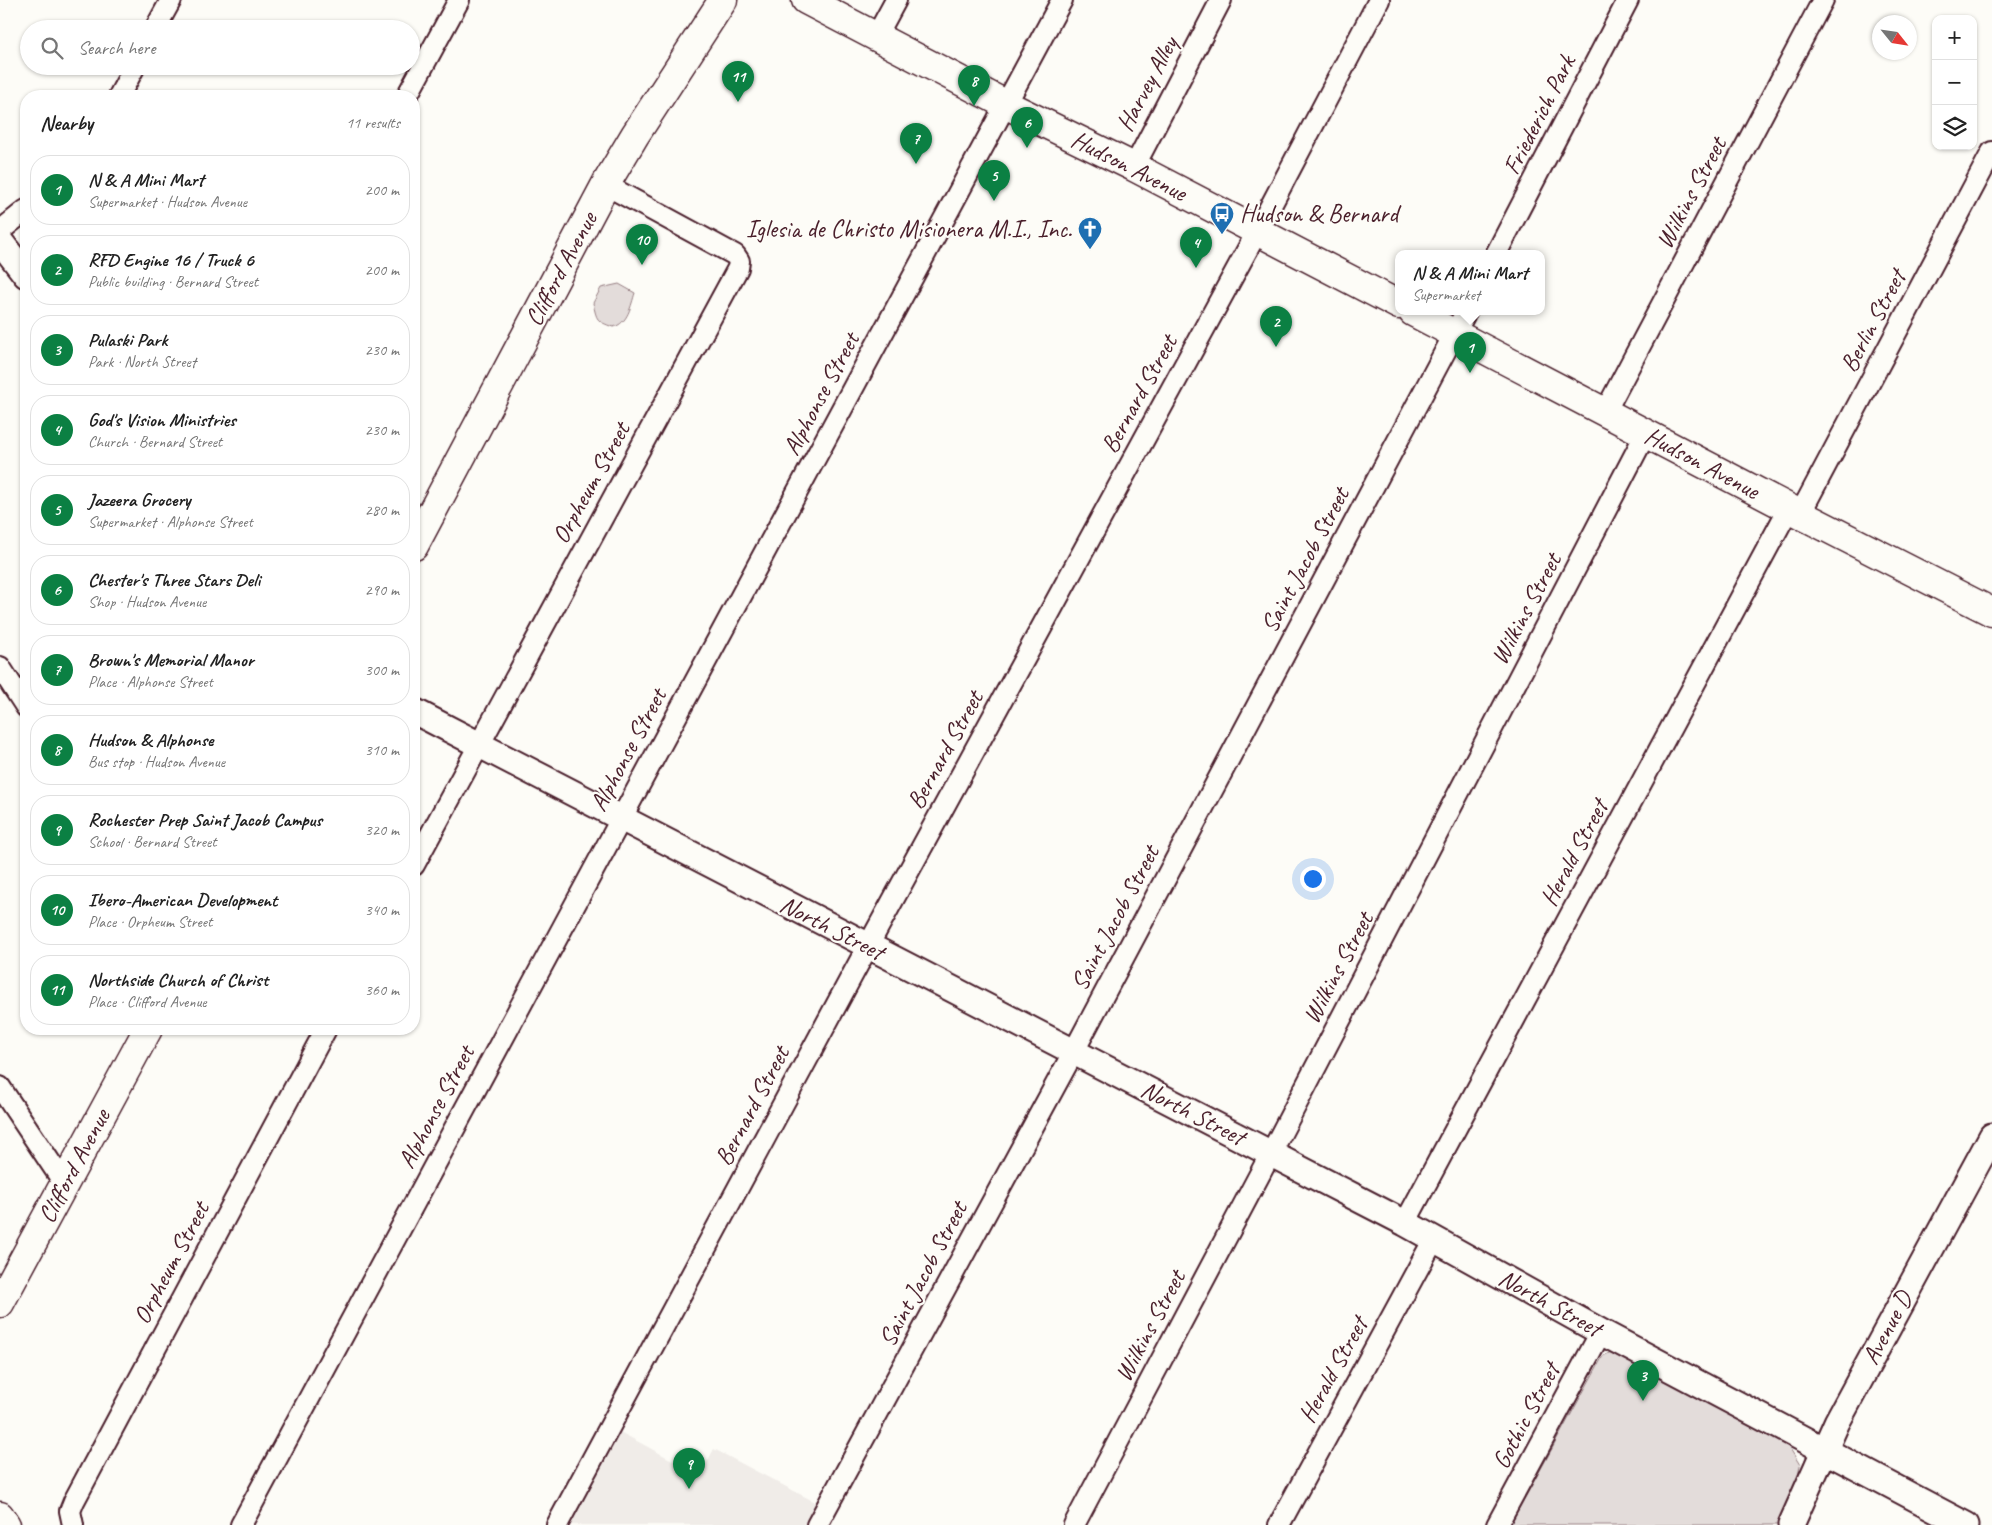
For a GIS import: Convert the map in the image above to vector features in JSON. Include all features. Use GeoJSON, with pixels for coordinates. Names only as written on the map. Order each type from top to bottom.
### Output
{"type":"FeatureCollection","features":[{"type":"Feature","properties":{"kind":"main road","name":"Clifford Avenue"},"geometry":{"type":"LineString","coordinates":[[420,535],[606,185],[635,134],[723,0]]}},
{"type":"Feature","properties":{"kind":"main road","name":"Hudson Avenue"},"geometry":{"type":"LineString","coordinates":[[806,0],[1007,105],[1134,167],[1395,302]]}},
{"type":"Feature","properties":{"kind":"main road","name":"Hudson Avenue"},"geometry":{"type":"LineString","coordinates":[[1427,315],[1461,322],[1605,412],[1992,612]]}},
{"type":"Feature","properties":{"kind":"main road","name":"Clifford Avenue"},"geometry":{"type":"LineString","coordinates":[[0,1303],[145,1035]]}},
{"type":"Feature","properties":{"kind":"main road"},"geometry":{"type":"LineString","coordinates":[[0,1516],[6,1525]]}},
{"type":"Feature","properties":{"kind":"street"},"geometry":{"type":"LineString","coordinates":[[160,20],[171,0]]}},
{"type":"Feature","properties":{"kind":"street"},"geometry":{"type":"LineString","coordinates":[[420,72],[459,0]]}},
{"type":"Feature","properties":{"kind":"street"},"geometry":{"type":"LineString","coordinates":[[876,37],[896,0]]}},
{"type":"Feature","properties":{"kind":"street","name":"Alphonse Street"},"geometry":{"type":"LineString","coordinates":[[241,1525],[1062,0]]}},
{"type":"Feature","properties":{"kind":"street","name":"Harvey Alley"},"geometry":{"type":"LineString","coordinates":[[1134,167],[1222,0]]}},
{"type":"Feature","properties":{"kind":"street","name":"Bernard Street"},"geometry":{"type":"LineString","coordinates":[[557,1525],[868,946],[1257,232],[1379,0]]}},
{"type":"Feature","properties":{"kind":"street","name":"Friederich Park"},"geometry":{"type":"LineString","coordinates":[[1498,250],[1628,0]]}},
{"type":"Feature","properties":{"kind":"street","name":"Wilkins Street"},"geometry":{"type":"LineString","coordinates":[[1605,412],[1823,0]]}},
{"type":"Feature","properties":{"kind":"street"},"geometry":{"type":"LineString","coordinates":[[121,90],[130,75]]}},
{"type":"Feature","properties":{"kind":"street"},"geometry":{"type":"LineString","coordinates":[[410,90],[418,75]]}},
{"type":"Feature","properties":{"kind":"street","name":"Berlin Street"},"geometry":{"type":"LineString","coordinates":[[1794,511],[1992,152]]}},
{"type":"Feature","properties":{"kind":"street","name":"Orpheum Street"},"geometry":{"type":"LineString","coordinates":[[420,854],[738,268],[739,261],[736,255],[606,185]]}},
{"type":"Feature","properties":{"kind":"street"},"geometry":{"type":"LineString","coordinates":[[0,231],[20,215]]}},
{"type":"Feature","properties":{"kind":"street"},"geometry":{"type":"LineString","coordinates":[[0,241],[20,267]]}},
{"type":"Feature","properties":{"kind":"street","name":"Saint Jacob Street"},"geometry":{"type":"LineString","coordinates":[[817,1525],[1074,1051],[1461,322]]}},
{"type":"Feature","properties":{"kind":"street","name":"Wilkins Street"},"geometry":{"type":"LineString","coordinates":[[1074,1525],[1272,1153],[1646,434]]}},
{"type":"Feature","properties":{"kind":"street","name":"Herald Street"},"geometry":{"type":"LineString","coordinates":[[1405,1223],[1794,511]]}},
{"type":"Feature","properties":{"kind":"street"},"geometry":{"type":"LineString","coordinates":[[0,667],[20,698]]}},
{"type":"Feature","properties":{"kind":"street","name":"North Street"},"geometry":{"type":"LineString","coordinates":[[420,714],[1272,1153],[1405,1223],[1601,1332],[1966,1525]]}},
{"type":"Feature","properties":{"kind":"street","name":"Orpheum Street"},"geometry":{"type":"LineString","coordinates":[[73,1525],[70,1511],[74,1501],[323,1035]]}},
{"type":"Feature","properties":{"kind":"street"},"geometry":{"type":"LineString","coordinates":[[0,1087],[64,1183]]}},
{"type":"Feature","properties":{"kind":"street","name":"Avenue D"},"geometry":{"type":"LineString","coordinates":[[1791,1525],[1841,1413],[1992,1136]]}},
{"type":"Feature","properties":{"kind":"street","name":"Herald Street"},"geometry":{"type":"LineString","coordinates":[[1279,1525],[1434,1239]]}},
{"type":"Feature","properties":{"kind":"street","name":"Gothic Street"},"geometry":{"type":"LineString","coordinates":[[1496,1525],[1601,1332]]}},
{"type":"Feature","properties":{"kind":"shaded area"},"geometry":{"type":"Polygon","coordinates":[[[619,284],[635,293],[625,318],[613,327],[598,319],[593,303],[601,288],[619,284]]]}},
{"type":"Feature","properties":{"kind":"shaded area"},"geometry":{"type":"Polygon","coordinates":[[[1613,1351],[1625,1355],[1789,1447],[1800,1465],[1796,1489],[1779,1525],[1510,1525],[1603,1356],[1613,1351]]]}},
{"type":"Feature","properties":{"kind":"shaded area"},"geometry":{"type":"Polygon","coordinates":[[[620,1432],[700,1475],[714,1449],[815,1502],[819,1507],[809,1525],[569,1525],[620,1432]]]}},
{"type":"Feature","properties":{"kind":"place","name":"Northside Church of Christ"},"geometry":{"type":"Point","coordinates":[738,102]}},
{"type":"Feature","properties":{"kind":"place","name":"Hudson & Alphonse"},"geometry":{"type":"Point","coordinates":[974,106]}},
{"type":"Feature","properties":{"kind":"place","name":"Chester's Three Stars Deli"},"geometry":{"type":"Point","coordinates":[1027,148]}},
{"type":"Feature","properties":{"kind":"place","name":"Brown's Memorial Manor"},"geometry":{"type":"Point","coordinates":[916,164]}},
{"type":"Feature","properties":{"kind":"place","name":"Jazeera Grocery"},"geometry":{"type":"Point","coordinates":[994,201]}},
{"type":"Feature","properties":{"kind":"place","name":"Hudson & Bernard"},"geometry":{"type":"Point","coordinates":[1222,235]}},
{"type":"Feature","properties":{"kind":"place","name":"Iglesia de Christo Misionera M.I., Inc."},"geometry":{"type":"Point","coordinates":[1090,250]}},
{"type":"Feature","properties":{"kind":"place","name":"Ibero-American Development"},"geometry":{"type":"Point","coordinates":[642,265]}},
{"type":"Feature","properties":{"kind":"place","name":"God's Vision Ministries"},"geometry":{"type":"Point","coordinates":[1196,268]}},
{"type":"Feature","properties":{"kind":"place","name":"RFD Engine 16 / Truck 6"},"geometry":{"type":"Point","coordinates":[1276,347]}},
{"type":"Feature","properties":{"kind":"place","name":"N & A Mini Mart"},"geometry":{"type":"Point","coordinates":[1470,373]}},
{"type":"Feature","properties":{"kind":"place","name":"Pulaski Park"},"geometry":{"type":"Point","coordinates":[1643,1401]}},
{"type":"Feature","properties":{"kind":"place","name":"Rochester Prep Saint Jacob Campus"},"geometry":{"type":"Point","coordinates":[689,1489]}}]}
